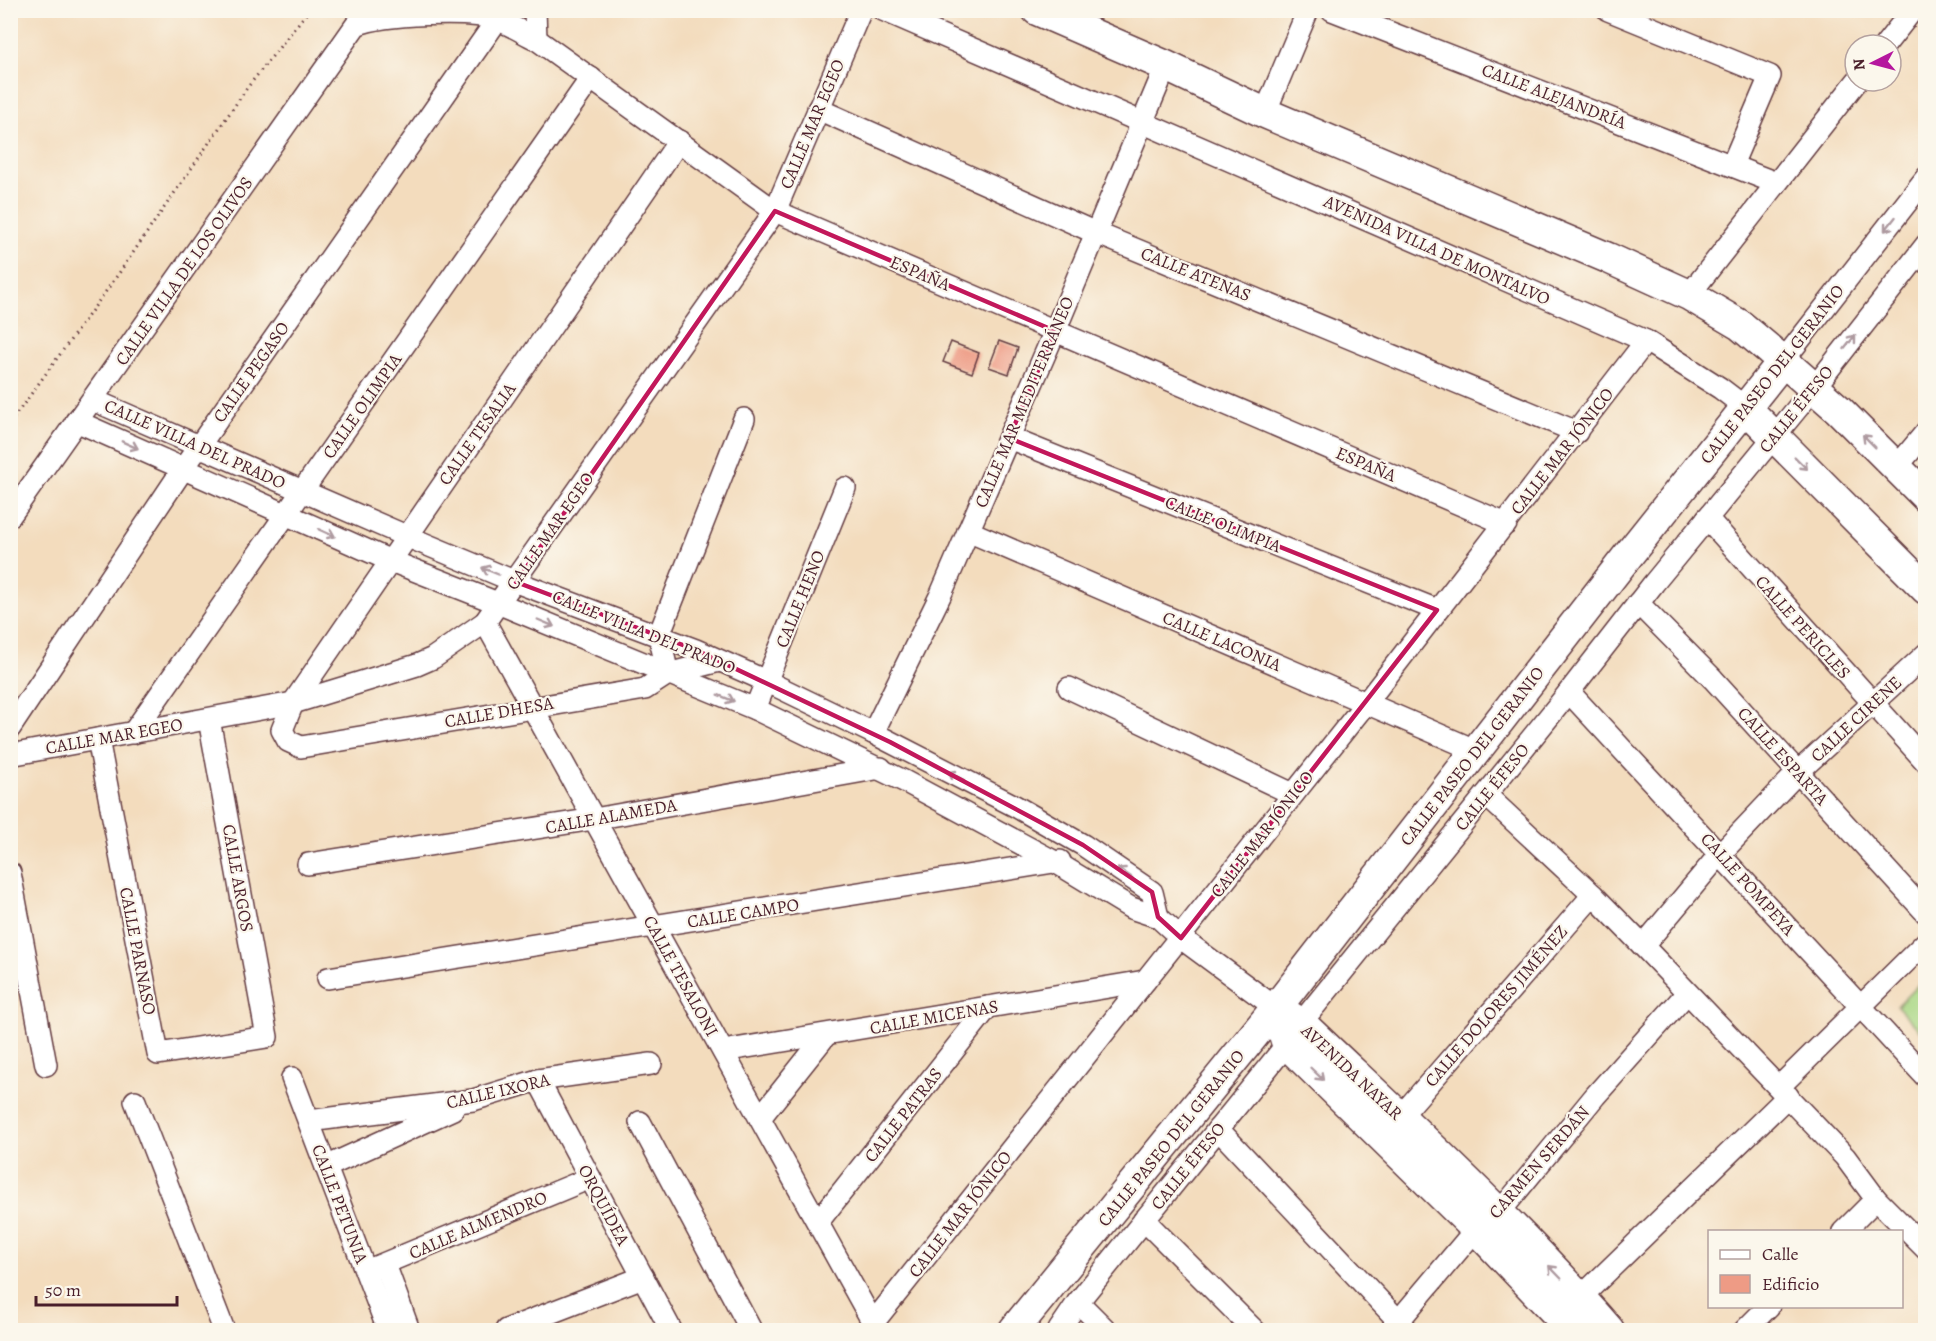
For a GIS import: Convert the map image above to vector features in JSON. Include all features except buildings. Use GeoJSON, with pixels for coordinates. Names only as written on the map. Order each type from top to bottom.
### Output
{"type":"FeatureCollection","features":[{"type":"Feature","properties":{"kind":"street"},"geometry":{"type":"LineString","coordinates":[[535,10],[536,39]]}},
{"type":"Feature","properties":{"kind":"street","name":"CALLE MAR EGEO"},"geometry":{"type":"LineString","coordinates":[[10,755],[293,703],[417,665],[433,658],[486,622],[775,211],[861,10]]}},
{"type":"Feature","properties":{"kind":"street","name":"AVENIDA VILLA DE MONTALVO"},"geometry":{"type":"LineString","coordinates":[[883,10],[1646,341],[1720,388],[1745,407],[1926,589]]}},
{"type":"Feature","properties":{"kind":"street"},"geometry":{"type":"LineString","coordinates":[[1037,10],[1265,112],[1608,258],[1689,295],[1740,325],[1783,361],[1926,497]]}},
{"type":"Feature","properties":{"kind":"street"},"geometry":{"type":"LineString","coordinates":[[1265,112],[1308,10]]}},
{"type":"Feature","properties":{"kind":"street","name":"CALLE ALEJANDRÍA"},"geometry":{"type":"LineString","coordinates":[[1332,10],[1776,183]]}},
{"type":"Feature","properties":{"kind":"street"},"geometry":{"type":"LineString","coordinates":[[1608,10],[1770,76],[1732,165]]}},
{"type":"Feature","properties":{"kind":"street"},"geometry":{"type":"LineString","coordinates":[[1896,33],[1915,13]]}},
{"type":"Feature","properties":{"kind":"street","name":"ESPAÑA"},"geometry":{"type":"LineString","coordinates":[[356,25],[370,19],[453,14],[497,20],[536,39],[775,211],[1506,524]]}},
{"type":"Feature","properties":{"kind":"street","name":"CALLE PEGASO"},"geometry":{"type":"LineString","coordinates":[[10,728],[183,469],[497,20]]}},
{"type":"Feature","properties":{"kind":"street","name":"CALLE VILLA DE LOS OLIVOS"},"geometry":{"type":"LineString","coordinates":[[10,516],[356,25]]}},
{"type":"Feature","properties":{"kind":"street","name":"CALLE MAR MEDITERRÁNEO"},"geometry":{"type":"LineString","coordinates":[[873,733],[941,594],[1166,66]]}},
{"type":"Feature","properties":{"kind":"street","name":"CALLE OLIMPIA"},"geometry":{"type":"LineString","coordinates":[[133,733],[591,78]]}},
{"type":"Feature","properties":{"kind":"street"},"geometry":{"type":"LineString","coordinates":[[1689,295],[1847,93]]}},
{"type":"Feature","properties":{"kind":"street","name":"CALLE ATENAS"},"geometry":{"type":"LineString","coordinates":[[818,109],[1095,233],[1577,432]]}},
{"type":"Feature","properties":{"kind":"street","name":"CALLE TESALIA"},"geometry":{"type":"LineString","coordinates":[[282,730],[293,703],[678,141]]}},
{"type":"Feature","properties":{"kind":"street","name":"CALLE PASEO DEL GERANIO"},"geometry":{"type":"LineString","coordinates":[[1014,1330],[1288,1025],[1477,751],[1926,178]]}},
{"type":"Feature","properties":{"kind":"street","name":"CALLE ÉFESO"},"geometry":{"type":"LineString","coordinates":[[1059,1330],[1078,1302],[1218,1129],[1288,1025],[1486,795],[1638,603],[1814,388],[1926,245]]}},
{"type":"Feature","properties":{"kind":"street","name":"CALLE MAR JÓNICO"},"geometry":{"type":"LineString","coordinates":[[875,1327],[1506,524],[1646,341]]}},
{"type":"Feature","properties":{"kind":"street","name":"CALLE VILLA DEL PRADO"},"geometry":{"type":"LineString","coordinates":[[93,400],[516,582],[659,635],[766,681],[1015,806],[1083,845],[1152,892],[1158,916]]}},
{"type":"Feature","properties":{"kind":"street"},"geometry":{"type":"LineString","coordinates":[[668,674],[659,635],[744,419]]}},
{"type":"Feature","properties":{"kind":"street","name":"CALLE VILLA DEL PRADO"},"geometry":{"type":"LineString","coordinates":[[76,421],[391,561],[755,709],[880,769],[1058,862],[1131,908],[1158,916],[1180,938],[1288,1025]]}},
{"type":"Feature","properties":{"kind":"street"},"geometry":{"type":"LineString","coordinates":[[1896,468],[1926,432]]}},
{"type":"Feature","properties":{"kind":"street","name":"CALLE OLIMPIA"},"geometry":{"type":"LineString","coordinates":[[1009,438],[1437,610]]}},
{"type":"Feature","properties":{"kind":"street","name":"CALLE HENO"},"geometry":{"type":"LineString","coordinates":[[755,709],[845,488]]}},
{"type":"Feature","properties":{"kind":"street","name":"CALLE PERICLES"},"geometry":{"type":"LineString","coordinates":[[1707,518],[1872,705],[1926,762]]}},
{"type":"Feature","properties":{"kind":"street","name":"CALLE LACONIA"},"geometry":{"type":"LineString","coordinates":[[968,531],[1477,751]]}},
{"type":"Feature","properties":{"kind":"street","name":"CALLE ESPARTA"},"geometry":{"type":"LineString","coordinates":[[1638,603],[1713,679],[1926,913]]}},
{"type":"Feature","properties":{"kind":"street","name":"CALLE TESALONI"},"geometry":{"type":"LineString","coordinates":[[486,622],[875,1327]]}},
{"type":"Feature","properties":{"kind":"street","name":"CALLE CIRENE"},"geometry":{"type":"LineString","coordinates":[[1643,946],[1720,854],[1798,772],[1926,654]]}},
{"type":"Feature","properties":{"kind":"street","name":"CALLE DHESA"},"geometry":{"type":"LineString","coordinates":[[282,730],[288,741],[301,747],[645,688],[668,674],[719,660]]}},
{"type":"Feature","properties":{"kind":"street"},"geometry":{"type":"LineString","coordinates":[[1069,688],[1293,794]]}},
{"type":"Feature","properties":{"kind":"street","name":"CALLE POMPEYA"},"geometry":{"type":"LineString","coordinates":[[1569,692],[1926,1077]]}},
{"type":"Feature","properties":{"kind":"street","name":"CALLE ARGOS"},"geometry":{"type":"LineString","coordinates":[[209,719],[267,1036]]}},
{"type":"Feature","properties":{"kind":"street","name":"CALLE PARNASO"},"geometry":{"type":"LineString","coordinates":[[98,739],[158,1054],[267,1036]]}},
{"type":"Feature","properties":{"kind":"street","name":"CALLE ALAMEDA"},"geometry":{"type":"LineString","coordinates":[[308,864],[594,819],[880,769],[911,753]]}},
{"type":"Feature","properties":{"kind":"street"},"geometry":{"type":"LineString","coordinates":[[1486,795],[1593,895],[1643,946],[1845,1157],[1876,1199],[1926,1249]]}},
{"type":"Feature","properties":{"kind":"street","name":"CALLE CAMPO"},"geometry":{"type":"LineString","coordinates":[[328,978],[1058,862],[1083,845]]}},
{"type":"Feature","properties":{"kind":"street"},"geometry":{"type":"LineString","coordinates":[[10,873],[45,1065]]}},
{"type":"Feature","properties":{"kind":"street","name":"CALLE DOLORES JIMÉNEZ"},"geometry":{"type":"LineString","coordinates":[[1400,1117],[1593,895]]}},
{"type":"Feature","properties":{"kind":"street"},"geometry":{"type":"LineString","coordinates":[[1580,1298],[1783,1092],[1859,1007],[1926,942]]}},
{"type":"Feature","properties":{"kind":"street","name":"CALLE MICENAS"},"geometry":{"type":"LineString","coordinates":[[723,1051],[1145,981]]}},
{"type":"Feature","properties":{"kind":"street","name":"CARMEN SERDÁN"},"geometry":{"type":"LineString","coordinates":[[1399,1327],[1595,1096],[1687,993]]}},
{"type":"Feature","properties":{"kind":"street","name":"CALLE PATRAS"},"geometry":{"type":"LineString","coordinates":[[818,1222],[988,1007]]}},
{"type":"Feature","properties":{"kind":"street","name":"AVENIDA NAYAR"},"geometry":{"type":"LineString","coordinates":[[1288,1025],[1400,1117],[1488,1221],[1559,1316],[1577,1330]]}},
{"type":"Feature","properties":{"kind":"street","name":"AVENIDA NAYAR"},"geometry":{"type":"LineString","coordinates":[[1288,1025],[1488,1221],[1580,1298],[1609,1330]]}},
{"type":"Feature","properties":{"kind":"street"},"geometry":{"type":"LineString","coordinates":[[760,1118],[826,1035]]}},
{"type":"Feature","properties":{"kind":"street","name":"CALLE IXORA"},"geometry":{"type":"LineString","coordinates":[[309,1121],[473,1100],[538,1080],[651,1064]]}},
{"type":"Feature","properties":{"kind":"street","name":"CALLE PETUNIA"},"geometry":{"type":"LineString","coordinates":[[292,1078],[326,1167],[375,1267],[388,1330]]}},
{"type":"Feature","properties":{"kind":"street","name":"ORQUÍDEA"},"geometry":{"type":"LineString","coordinates":[[538,1080],[671,1330]]}},
{"type":"Feature","properties":{"kind":"street"},"geometry":{"type":"LineString","coordinates":[[326,1167],[473,1100]]}},
{"type":"Feature","properties":{"kind":"street"},"geometry":{"type":"LineString","coordinates":[[135,1101],[224,1330]]}},
{"type":"Feature","properties":{"kind":"street"},"geometry":{"type":"LineString","coordinates":[[640,1122],[752,1330]]}},
{"type":"Feature","properties":{"kind":"street"},"geometry":{"type":"LineString","coordinates":[[1218,1129],[1399,1327]]}},
{"type":"Feature","properties":{"kind":"street","name":"CALLE ALMENDRO"},"geometry":{"type":"LineString","coordinates":[[375,1267],[590,1178]]}},
{"type":"Feature","properties":{"kind":"street"},"geometry":{"type":"LineString","coordinates":[[1845,1230],[1876,1199]]}},
{"type":"Feature","properties":{"kind":"street"},"geometry":{"type":"LineString","coordinates":[[1144,1220],[1254,1330]]}},
{"type":"Feature","properties":{"kind":"street"},"geometry":{"type":"LineString","coordinates":[[375,1267],[409,1330]]}},
{"type":"Feature","properties":{"kind":"street"},"geometry":{"type":"LineString","coordinates":[[506,1330],[643,1277]]}},
{"type":"Feature","properties":{"kind":"street"},"geometry":{"type":"LineString","coordinates":[[1078,1302],[1106,1330]]}},
{"type":"Feature","properties":{"kind":"street"},"geometry":{"type":"LineString","coordinates":[[1745,1330],[1767,1308]]}},
{"type":"Feature","properties":{"kind":"path"},"geometry":{"type":"LineString","coordinates":[[10,423],[117,276],[247,88],[309,10]]}},
{"type":"Feature","properties":{"kind":"highlighted area"},"geometry":{"type":"Polygon","coordinates":[[[775,211],[1055,331],[1009,438],[1437,610],[1181,938],[1158,917],[1152,892],[1083,845],[890,742],[696,650],[516,582],[775,211]]]}},
{"type":"Feature","properties":{"kind":"green space"},"geometry":{"type":"Polygon","coordinates":[[[1925,978],[1925,1036],[1897,1006],[1925,978]]]}}]}
